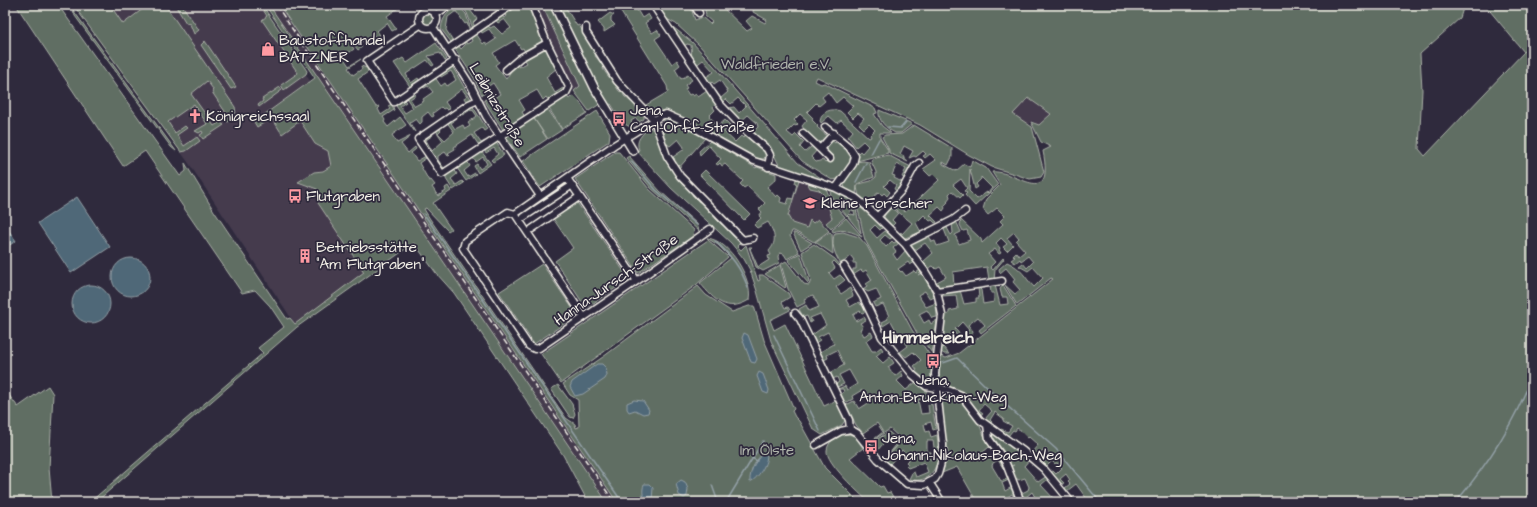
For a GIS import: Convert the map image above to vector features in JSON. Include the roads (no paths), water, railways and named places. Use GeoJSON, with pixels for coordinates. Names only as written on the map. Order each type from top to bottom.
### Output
{"type":"FeatureCollection","features":[{"type":"Feature","properties":{"kind":"main road"},"geometry":{"type":"LineString","coordinates":[[554,5],[592,82],[633,151]]}},
{"type":"Feature","properties":{"kind":"street"},"geometry":{"type":"LineString","coordinates":[[418,5],[423,12]]}},
{"type":"Feature","properties":{"kind":"street"},"geometry":{"type":"LineString","coordinates":[[435,15],[449,5]]}},
{"type":"Feature","properties":{"kind":"street"},"geometry":{"type":"LineString","coordinates":[[448,49],[512,5]]}},
{"type":"Feature","properties":{"kind":"street"},"geometry":{"type":"LineString","coordinates":[[478,100],[469,104],[418,139],[442,174],[566,93],[568,90],[569,87],[547,43],[532,5]]}},
{"type":"Feature","properties":{"kind":"street"},"geometry":{"type":"LineString","coordinates":[[653,5],[719,103],[746,131],[767,149],[770,155],[768,167]]}},
{"type":"Feature","properties":{"kind":"street"},"geometry":{"type":"LineString","coordinates":[[694,5],[700,13]]}},
{"type":"Feature","properties":{"kind":"street"},"geometry":{"type":"LineString","coordinates":[[430,11],[435,15],[437,20],[433,27],[427,28],[420,25],[419,17],[423,12],[430,11]]}},
{"type":"Feature","properties":{"kind":"street"},"geometry":{"type":"LineString","coordinates":[[420,25],[367,61],[394,102],[456,60]]}},
{"type":"Feature","properties":{"kind":"street","name":"Leibnizstraße"},"geometry":{"type":"LineString","coordinates":[[433,27],[456,60],[500,136],[540,196]]}},
{"type":"Feature","properties":{"kind":"street"},"geometry":{"type":"LineString","coordinates":[[586,27],[586,32],[617,81],[654,120],[667,156],[680,176],[743,240],[753,238]]}},
{"type":"Feature","properties":{"kind":"street"},"geometry":{"type":"LineString","coordinates":[[506,70],[520,58],[547,43]]}},
{"type":"Feature","properties":{"kind":"street"},"geometry":{"type":"LineString","coordinates":[[584,317],[515,214],[624,138],[666,114],[754,161],[768,167],[836,188],[856,198],[878,216],[905,244],[918,259],[937,291],[942,315],[936,360],[936,388],[943,444],[943,456],[935,479],[919,486],[907,484],[902,481],[878,459],[857,433],[850,429],[844,429],[816,445]]}},
{"type":"Feature","properties":{"kind":"street"},"geometry":{"type":"LineString","coordinates":[[825,127],[834,133],[853,151],[855,156],[853,164],[836,188]]}},
{"type":"Feature","properties":{"kind":"street"},"geometry":{"type":"LineString","coordinates":[[803,133],[830,159]]}},
{"type":"Feature","properties":{"kind":"street"},"geometry":{"type":"LineString","coordinates":[[820,149],[834,133]]}},
{"type":"Feature","properties":{"kind":"street"},"geometry":{"type":"LineString","coordinates":[[878,216],[902,190],[915,166],[919,163]]}},
{"type":"Feature","properties":{"kind":"street"},"geometry":{"type":"LineString","coordinates":[[567,178],[638,281]]}},
{"type":"Feature","properties":{"kind":"street"},"geometry":{"type":"LineString","coordinates":[[524,217],[548,199],[566,189],[574,201],[532,229]]}},
{"type":"Feature","properties":{"kind":"street"},"geometry":{"type":"LineString","coordinates":[[548,199],[556,213]]}},
{"type":"Feature","properties":{"kind":"street"},"geometry":{"type":"LineString","coordinates":[[542,205],[550,217]]}},
{"type":"Feature","properties":{"kind":"street"},"geometry":{"type":"LineString","coordinates":[[905,244],[953,220],[965,211]]}},
{"type":"Feature","properties":{"kind":"street","name":"Hanna-Jursch-Straße"},"geometry":{"type":"LineString","coordinates":[[515,214],[508,212],[463,244],[463,248],[520,333],[530,346],[535,349],[539,348],[638,281],[710,229]]}},
{"type":"Feature","properties":{"kind":"street"},"geometry":{"type":"LineString","coordinates":[[844,266],[863,297],[882,337],[891,350],[918,380],[926,386],[948,390],[961,395],[980,420],[1033,459],[1054,479],[1071,502]]}},
{"type":"Feature","properties":{"kind":"street"},"geometry":{"type":"LineString","coordinates":[[937,291],[1002,281]]}},
{"type":"Feature","properties":{"kind":"street"},"geometry":{"type":"LineString","coordinates":[[795,313],[828,374],[849,420],[850,429]]}},
{"type":"Feature","properties":{"kind":"street"},"geometry":{"type":"LineString","coordinates":[[987,425],[989,439],[1005,461],[1021,502]]}},
{"type":"Feature","properties":{"kind":"street"},"geometry":{"type":"LineString","coordinates":[[929,482],[942,502]]}},
{"type":"Feature","properties":{"kind":"water"},"geometry":{"type":"Polygon","coordinates":[[[77,197],[110,247],[71,273],[38,223],[77,197]]]}},
{"type":"Feature","properties":{"kind":"water"},"geometry":{"type":"Polygon","coordinates":[[[5,225],[16,241],[8,246],[5,242],[5,225]]]}},
{"type":"Feature","properties":{"kind":"water"},"geometry":{"type":"Polygon","coordinates":[[[127,258],[135,258],[145,263],[149,270],[149,284],[145,291],[135,296],[127,296],[117,291],[115,288],[112,281],[112,273],[117,263],[120,261],[127,258]]]}},
{"type":"Feature","properties":{"kind":"water"},"geometry":{"type":"Polygon","coordinates":[[[87,285],[95,285],[105,290],[109,297],[109,311],[105,318],[95,323],[87,323],[77,318],[75,315],[72,308],[72,300],[77,290],[80,288],[87,285]]]}},
{"type":"Feature","properties":{"kind":"water"},"geometry":{"type":"Polygon","coordinates":[[[744,333],[748,335],[757,359],[755,363],[751,362],[742,338],[744,333]]]}},
{"type":"Feature","properties":{"kind":"water"},"geometry":{"type":"Polygon","coordinates":[[[597,364],[602,364],[606,368],[607,375],[605,379],[583,394],[575,396],[570,387],[572,382],[597,364]]]}},
{"type":"Feature","properties":{"kind":"water"},"geometry":{"type":"Polygon","coordinates":[[[759,372],[763,374],[769,390],[768,394],[763,392],[757,376],[759,372]]]}},
{"type":"Feature","properties":{"kind":"water"},"geometry":{"type":"Polygon","coordinates":[[[634,400],[643,401],[649,410],[648,413],[643,414],[635,410],[629,412],[627,409],[627,403],[634,400]]]}},
{"type":"Feature","properties":{"kind":"water"},"geometry":{"type":"Polygon","coordinates":[[[766,451],[767,455],[763,468],[757,477],[750,482],[754,465],[766,451]]]}},
{"type":"Feature","properties":{"kind":"water"},"geometry":{"type":"Polygon","coordinates":[[[681,480],[685,482],[688,489],[687,496],[684,498],[679,495],[676,484],[681,480]]]}},
{"type":"Feature","properties":{"kind":"water"},"geometry":{"type":"Polygon","coordinates":[[[644,484],[649,484],[653,488],[652,500],[647,502],[643,493],[644,484]]]}},
{"type":"Feature","properties":{"kind":"waterway"},"geometry":{"type":"LineString","coordinates":[[888,127],[901,128],[906,122]]}},
{"type":"Feature","properties":{"kind":"waterway"},"geometry":{"type":"LineString","coordinates":[[871,154],[879,139]]}},
{"type":"Feature","properties":{"kind":"waterway"},"geometry":{"type":"LineString","coordinates":[[631,161],[656,190],[697,225]]}},
{"type":"Feature","properties":{"kind":"waterway"},"geometry":{"type":"LineString","coordinates":[[856,182],[866,163]]}},
{"type":"Feature","properties":{"kind":"waterway"},"geometry":{"type":"LineString","coordinates":[[424,214],[622,502]]}},
{"type":"Feature","properties":{"kind":"waterway"},"geometry":{"type":"LineString","coordinates":[[715,241],[735,262],[748,288]]}},
{"type":"Feature","properties":{"kind":"waterway"},"geometry":{"type":"LineString","coordinates":[[774,335],[820,431]]}},
{"type":"Feature","properties":{"kind":"waterway"},"geometry":{"type":"LineString","coordinates":[[943,363],[957,358],[997,397],[1056,449],[1100,502]]}},
{"type":"Feature","properties":{"kind":"waterway"},"geometry":{"type":"LineString","coordinates":[[1456,502],[1479,473],[1509,426],[1532,376]]}},
{"type":"Feature","properties":{"kind":"waterway"},"geometry":{"type":"LineString","coordinates":[[726,502],[763,441]]}},
{"type":"Feature","properties":{"kind":"waterway"},"geometry":{"type":"LineString","coordinates":[[752,458],[757,461]]}},
{"type":"Feature","properties":{"kind":"waterway"},"geometry":{"type":"LineString","coordinates":[[712,485],[718,502]]}},
{"type":"Feature","properties":{"kind":"railway"},"geometry":{"type":"LineString","coordinates":[[276,5],[614,502]]}},
{"type":"Feature","properties":{"kind":"place","name":"Baustoffhandel BATZNER"},"geometry":{"type":"Point","coordinates":[268,49]}},
{"type":"Feature","properties":{"kind":"place","name":"Königreichssaal"},"geometry":{"type":"Point","coordinates":[195,116]}},
{"type":"Feature","properties":{"kind":"place","name":"Jena, Carl-Orff-Straße"},"geometry":{"type":"Point","coordinates":[619,119]}},
{"type":"Feature","properties":{"kind":"place","name":"Flutgraben"},"geometry":{"type":"Point","coordinates":[295,196]}},
{"type":"Feature","properties":{"kind":"place","name":"Kleine Forscher"},"geometry":{"type":"Point","coordinates":[810,203]}},
{"type":"Feature","properties":{"kind":"place","name":"Betriebsstätte \"Am Flutgraben\""},"geometry":{"type":"Point","coordinates":[305,256]}},
{"type":"Feature","properties":{"kind":"place","name":"Jena, Anton-Bruckner-Weg"},"geometry":{"type":"Point","coordinates":[933,361]}},
{"type":"Feature","properties":{"kind":"place","name":"Jena, Johann-Nikolaus-Bach-Weg"},"geometry":{"type":"Point","coordinates":[871,447]}},
{"type":"Feature","properties":{"kind":"district","name":"Himmelreich"},"geometry":{"type":"Point","coordinates":[928,338]}},
{"type":"Feature","properties":{"kind":"park label","name":"Waldfrieden e.V."},"geometry":{"type":"Point","coordinates":[776,64]}},
{"type":"Feature","properties":{"kind":"park label","name":"Im Ölste"},"geometry":{"type":"Point","coordinates":[767,450]}}]}
